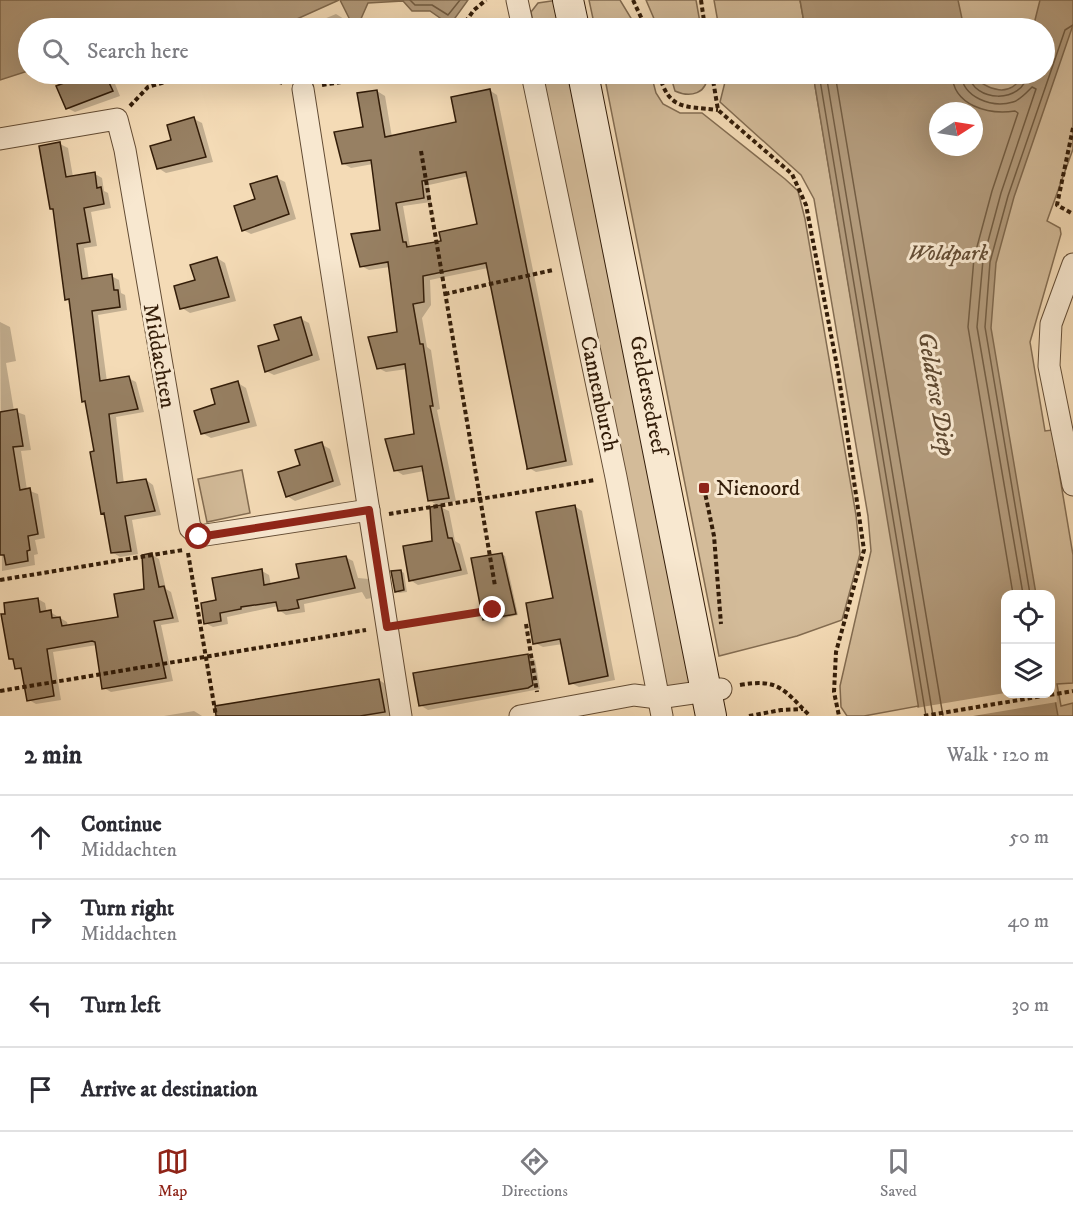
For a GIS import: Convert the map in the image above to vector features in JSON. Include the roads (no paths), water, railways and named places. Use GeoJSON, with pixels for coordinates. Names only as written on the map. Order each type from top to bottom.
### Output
{"type":"FeatureCollection","features":[{"type":"Feature","properties":{"kind":"main road","name":"Geldersedreef"},"geometry":{"type":"LineString","coordinates":[[585,84],[716,703]]}},
{"type":"Feature","properties":{"kind":"main road","name":"Geldersedreef"},"geometry":{"type":"LineString","coordinates":[[601,84],[716,703]]}},
{"type":"Feature","properties":{"kind":"street","name":"Cannenburch"},"geometry":{"type":"LineString","coordinates":[[534,84],[616,477],[660,707]]}},
{"type":"Feature","properties":{"kind":"street"},"geometry":{"type":"LineString","coordinates":[[303,89],[401,716]]}},
{"type":"Feature","properties":{"kind":"street","name":"Middachten"},"geometry":{"type":"LineString","coordinates":[[0,140],[117,119],[125,150],[190,528],[199,537],[369,514]]}},
{"type":"Feature","properties":{"kind":"street"},"geometry":{"type":"LineString","coordinates":[[1073,264],[1052,324],[1049,366],[1073,485]]}},
{"type":"Feature","properties":{"kind":"street"},"geometry":{"type":"LineString","coordinates":[[530,714],[634,695],[660,707],[716,703]]}},
{"type":"Feature","properties":{"kind":"water"},"geometry":{"type":"Polygon","coordinates":[[[0,0],[339,0],[299,18],[18,18],[18,74],[0,80],[0,0]]]}},
{"type":"Feature","properties":{"kind":"water"},"geometry":{"type":"Polygon","coordinates":[[[340,0],[468,0],[455,18],[440,18],[430,11],[412,11],[403,1],[368,3],[361,18],[349,18],[340,0]]]}},
{"type":"Feature","properties":{"kind":"water"},"geometry":{"type":"Polygon","coordinates":[[[800,0],[958,0],[962,18],[803,18],[800,0]]]}},
{"type":"Feature","properties":{"kind":"water","name":"Woldpark"},"geometry":{"type":"Polygon","coordinates":[[[1040,0],[1073,0],[1073,25],[1055,77],[1055,18],[1036,18],[1040,0]]]}},
{"type":"Feature","properties":{"kind":"water","name":"Woldpark"},"geometry":{"type":"Polygon","coordinates":[[[815,84],[983,84],[999,90],[1016,84],[1053,84],[1014,197],[996,263],[991,328],[1035,590],[1001,590],[1001,698],[1055,698],[1058,716],[920,716],[815,84]]]}},
{"type":"Feature","properties":{"kind":"place","name":"Nienoord"},"geometry":{"type":"Point","coordinates":[704,488]}},
{"type":"Feature","properties":{"kind":"water label","name":"Gelderse Diep"},"geometry":{"type":"Point","coordinates":[936,394]}}]}
